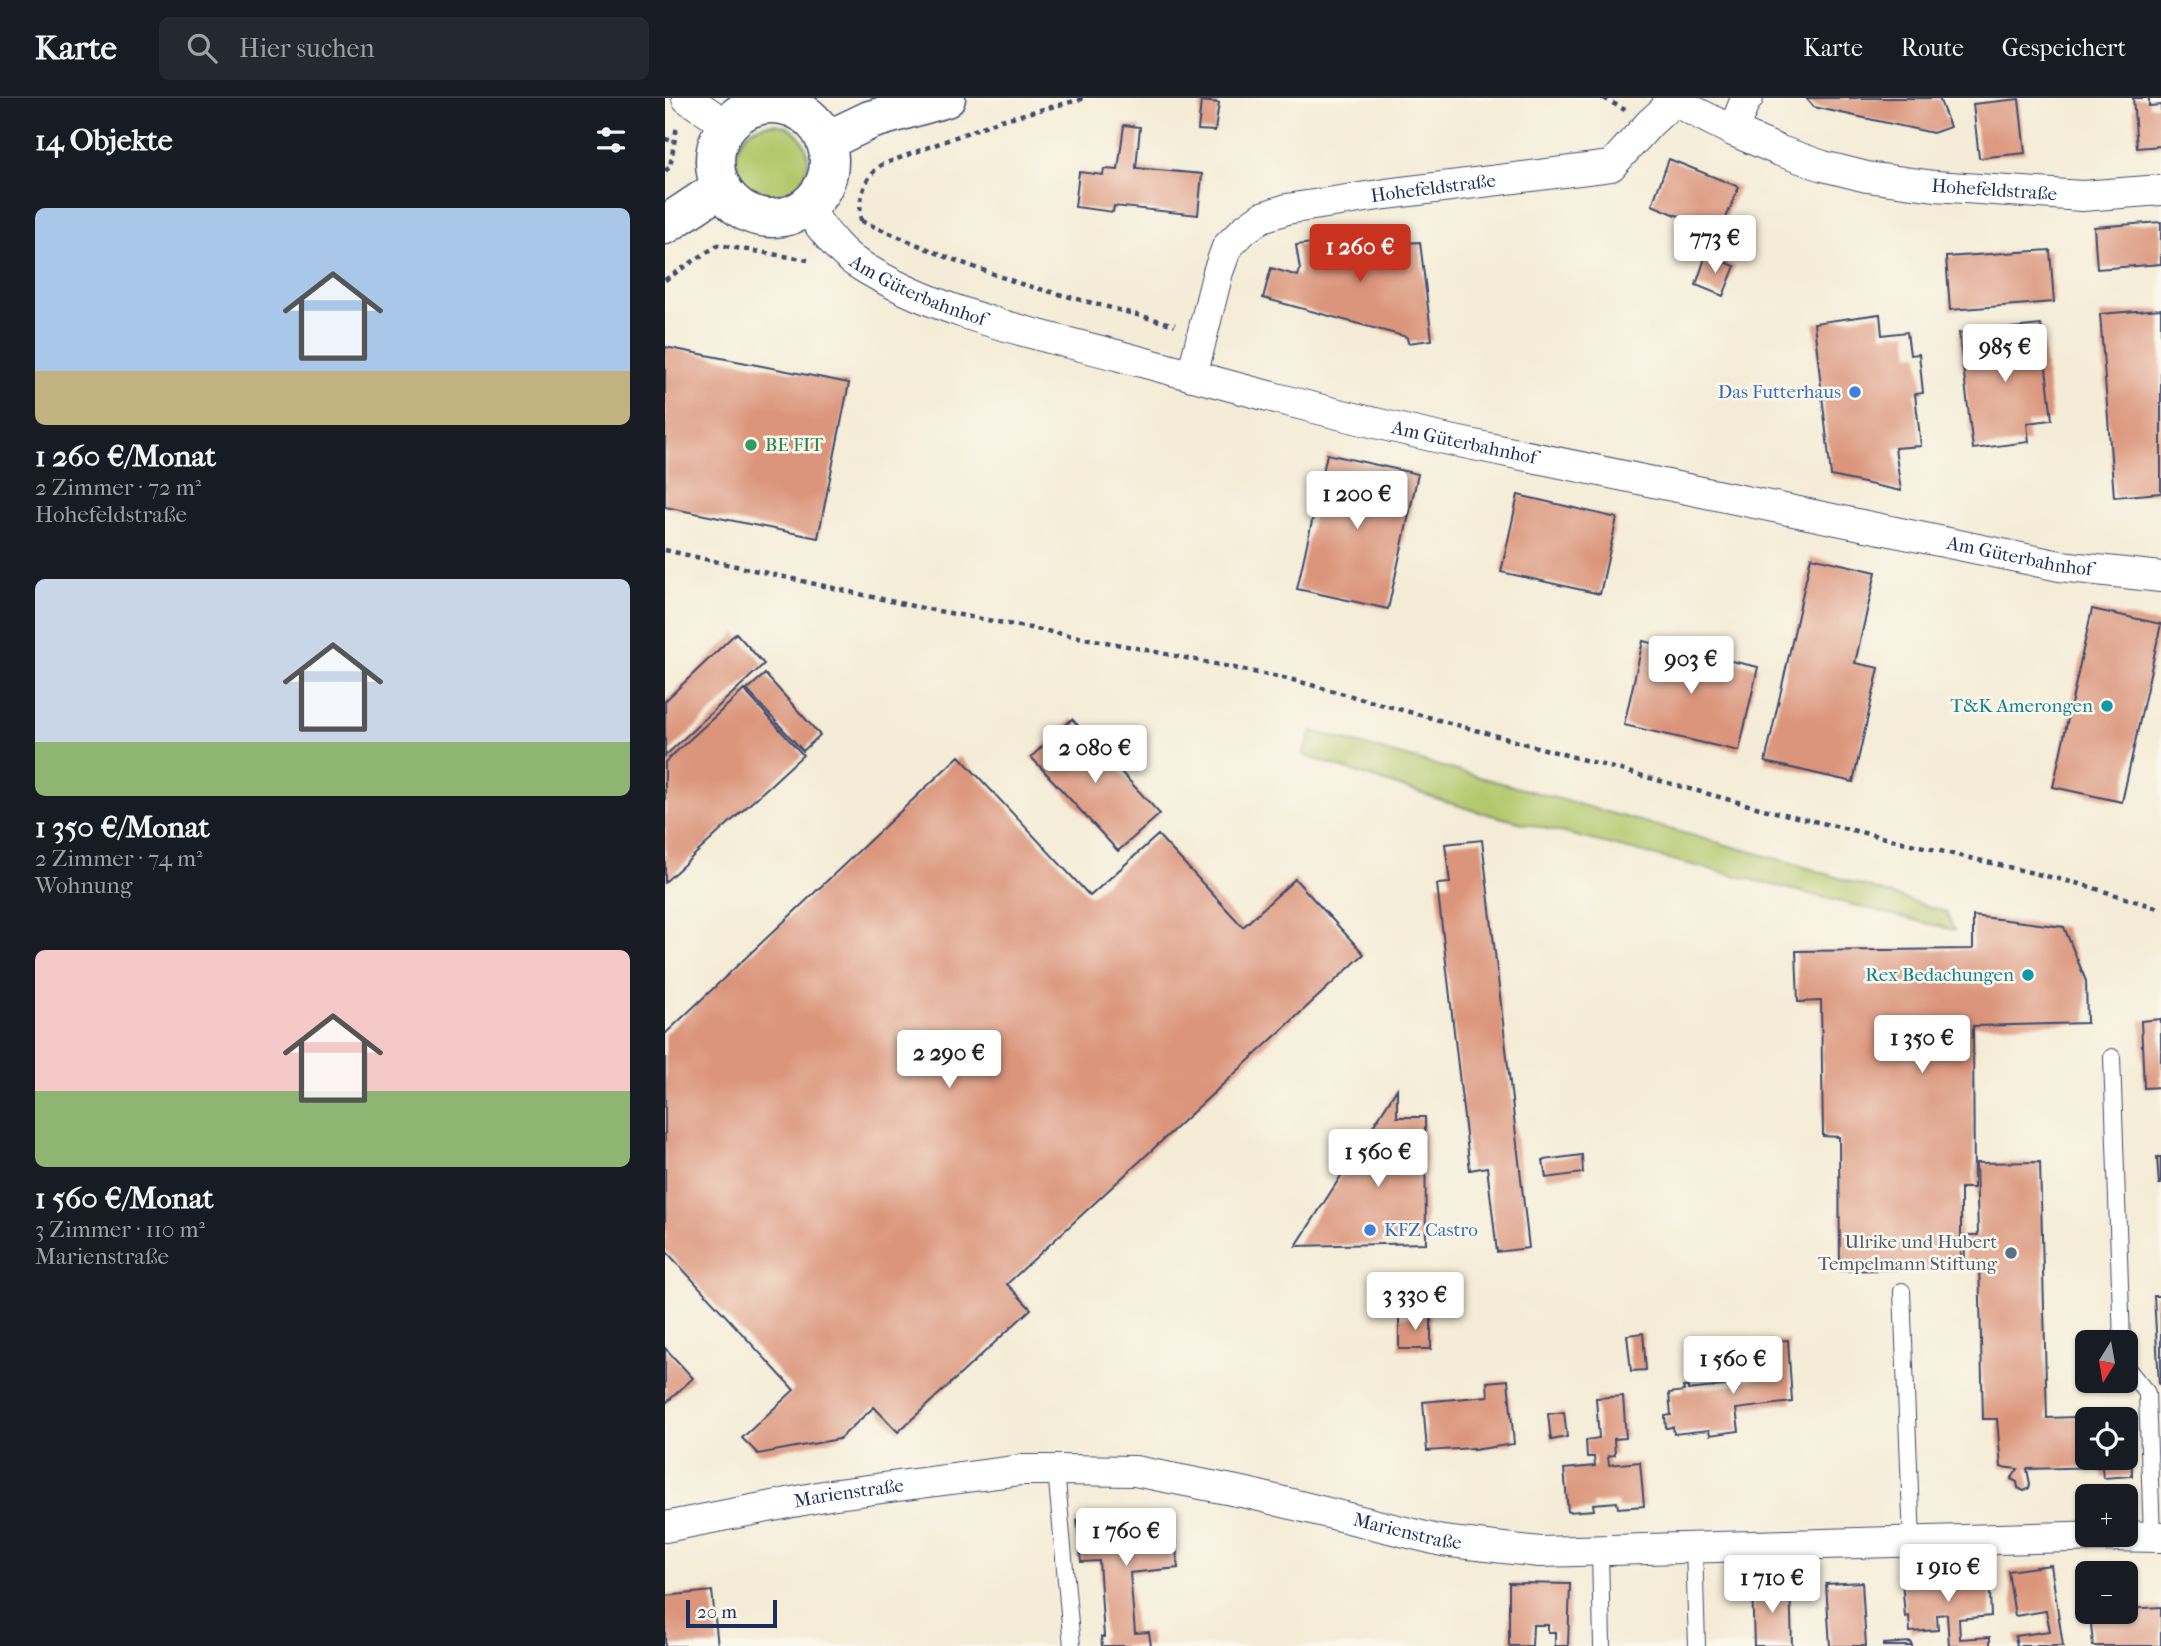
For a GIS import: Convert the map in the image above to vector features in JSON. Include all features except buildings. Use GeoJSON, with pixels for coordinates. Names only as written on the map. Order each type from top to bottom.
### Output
{"type":"FeatureCollection","features":[{"type":"Feature","properties":{"kind":"street"},"geometry":{"type":"LineString","coordinates":[[826,141],[870,120],[946,98]]}},
{"type":"Feature","properties":{"kind":"street"},"geometry":{"type":"LineString","coordinates":[[1733,131],[1748,98]]}},
{"type":"Feature","properties":{"kind":"street","name":"Hohefeldstraße"},"geometry":{"type":"LineString","coordinates":[[1192,376],[1227,247],[1262,217],[1287,209],[1386,194],[1611,166],[1671,100],[1780,151],[1867,177],[1935,186],[2082,196],[2161,190]]}},
{"type":"Feature","properties":{"kind":"street"},"geometry":{"type":"LineString","coordinates":[[769,104],[786,106],[801,112],[814,122],[826,141],[829,166],[825,182],[817,196],[806,207],[791,215],[775,218],[744,210],[731,200],[716,172],[719,140],[739,114],[754,107],[769,104]]}},
{"type":"Feature","properties":{"kind":"street"},"geometry":{"type":"LineString","coordinates":[[682,109],[728,126]]}},
{"type":"Feature","properties":{"kind":"street"},"geometry":{"type":"LineString","coordinates":[[665,225],[722,187]]}},
{"type":"Feature","properties":{"kind":"street","name":"Am Güterbahnhof"},"geometry":{"type":"LineString","coordinates":[[806,207],[837,246],[852,260],[916,294],[1029,332],[1366,421],[2060,566],[2161,577]]}},
{"type":"Feature","properties":{"kind":"street","name":"Marienstraße"},"geometry":{"type":"LineString","coordinates":[[665,1527],[829,1495],[1021,1470],[1056,1470],[1135,1471],[1248,1493],[1441,1541],[1540,1552],[2105,1536],[2156,1537]]}},
{"type":"Feature","properties":{"kind":"lane"},"geometry":{"type":"LineString","coordinates":[[2112,1058],[2122,1330]]}},
{"type":"Feature","properties":{"kind":"lane"},"geometry":{"type":"LineString","coordinates":[[1902,1291],[1912,1541]]}},
{"type":"Feature","properties":{"kind":"lane"},"geometry":{"type":"LineString","coordinates":[[2139,1383],[2147,1393],[2156,1537]]}},
{"type":"Feature","properties":{"kind":"lane"},"geometry":{"type":"LineString","coordinates":[[1056,1470],[1072,1646]]}},
{"type":"Feature","properties":{"kind":"lane"},"geometry":{"type":"LineString","coordinates":[[1694,1547],[1697,1646]]}},
{"type":"Feature","properties":{"kind":"lane"},"geometry":{"type":"LineString","coordinates":[[1600,1550],[1602,1646]]}},
{"type":"Feature","properties":{"kind":"path"},"geometry":{"type":"LineString","coordinates":[[1086,98],[1000,120],[881,165],[868,178],[859,207],[861,220],[949,258],[1021,284],[1185,328]]}},
{"type":"Feature","properties":{"kind":"path"},"geometry":{"type":"LineString","coordinates":[[665,172],[670,167],[682,109]]}},
{"type":"Feature","properties":{"kind":"path"},"geometry":{"type":"LineString","coordinates":[[665,139],[674,141]]}},
{"type":"Feature","properties":{"kind":"path"},"geometry":{"type":"LineString","coordinates":[[665,280],[718,244],[811,260]]}},
{"type":"Feature","properties":{"kind":"path"},"geometry":{"type":"LineString","coordinates":[[665,550],[917,607],[1293,680],[1763,809],[2084,885],[2161,909]]}},
{"type":"Feature","properties":{"kind":"green space"},"geometry":{"type":"Polygon","coordinates":[[[772,124],[792,130],[802,140],[808,160],[802,180],[792,190],[772,196],[752,190],[742,180],[736,160],[742,140],[752,130],[772,124]]]}},
{"type":"Feature","properties":{"kind":"green space"},"geometry":{"type":"Polygon","coordinates":[[[1312,731],[1792,863],[1946,912],[1954,930],[1475,811],[1303,755],[1312,731]]]}},
{"type":"Feature","properties":{"kind":"place","name":"Das Futterhaus"},"geometry":{"type":"Point","coordinates":[1855,392]}},
{"type":"Feature","properties":{"kind":"place","name":"BE FIT"},"geometry":{"type":"Point","coordinates":[751,445]}},
{"type":"Feature","properties":{"kind":"place","name":"T&K Amerongen"},"geometry":{"type":"Point","coordinates":[2107,706]}},
{"type":"Feature","properties":{"kind":"place","name":"Rex Bedachungen"},"geometry":{"type":"Point","coordinates":[2028,975]}},
{"type":"Feature","properties":{"kind":"place","name":"KFZ Castro"},"geometry":{"type":"Point","coordinates":[1370,1230]}},
{"type":"Feature","properties":{"kind":"place","name":"Ulrike und Hubert Tempelmann Stiftung"},"geometry":{"type":"Point","coordinates":[2011,1253]}}]}
